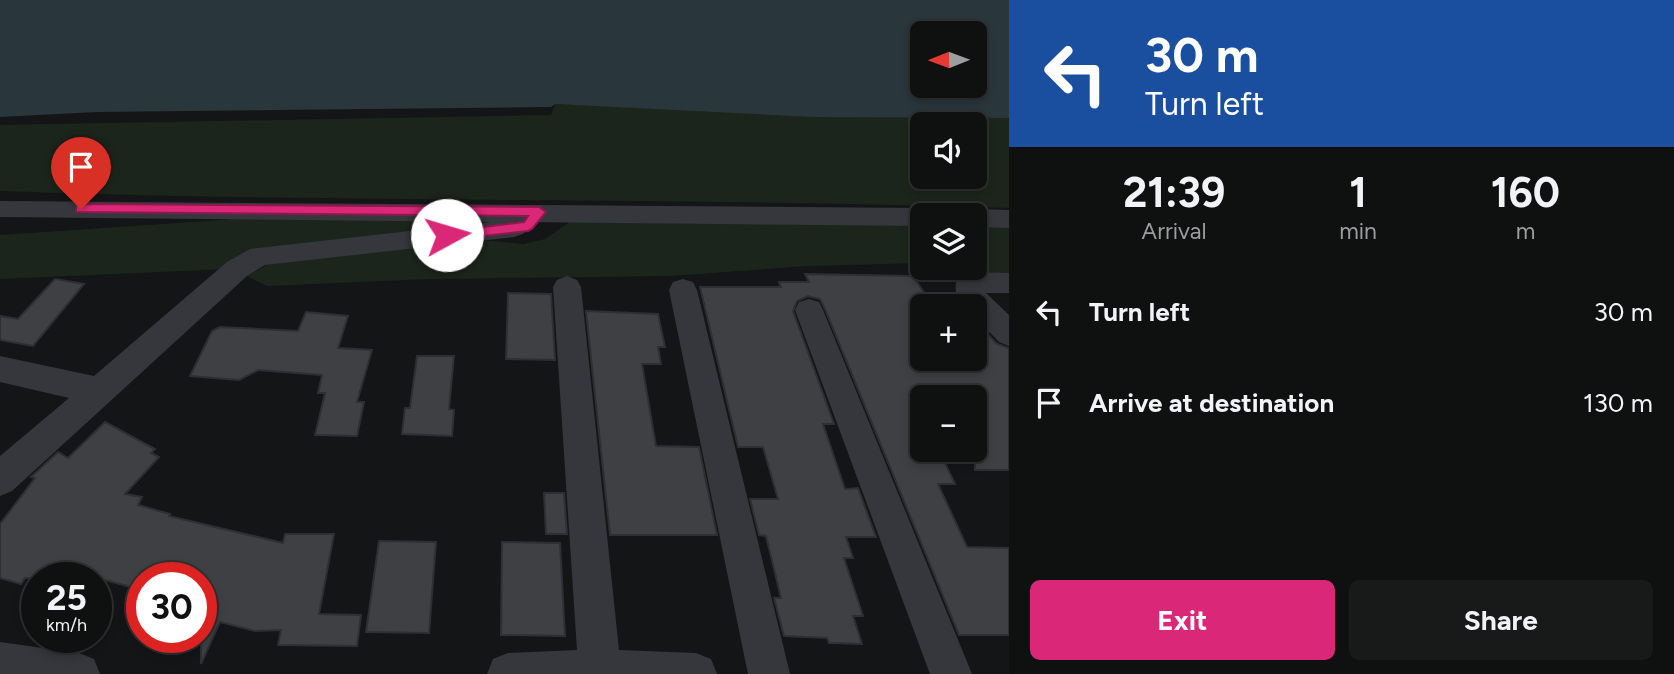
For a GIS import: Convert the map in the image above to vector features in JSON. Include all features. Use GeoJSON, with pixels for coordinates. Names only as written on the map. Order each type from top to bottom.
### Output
{"type":"FeatureCollection","features":[{"type":"Feature","properties":{"kind":"street"},"geometry":{"type":"LineString","coordinates":[[0,209],[910,217]]}},
{"type":"Feature","properties":{"kind":"street"},"geometry":{"type":"LineString","coordinates":[[0,226],[81,209]]}},
{"type":"Feature","properties":{"kind":"street"},"geometry":{"type":"LineString","coordinates":[[0,479],[237,269],[259,256],[528,226],[539,212]]}},
{"type":"Feature","properties":{"kind":"street"},"geometry":{"type":"LineString","coordinates":[[987,218],[1009,219]]}},
{"type":"Feature","properties":{"kind":"street"},"geometry":{"type":"LineString","coordinates":[[1009,283],[969,282],[970,294],[1009,334]]}},
{"type":"Feature","properties":{"kind":"street"},"geometry":{"type":"LineString","coordinates":[[567,287],[600,673]]}},
{"type":"Feature","properties":{"kind":"street"},"geometry":{"type":"LineString","coordinates":[[683,290],[769,674]]}},
{"type":"Feature","properties":{"kind":"street"},"geometry":{"type":"LineString","coordinates":[[809,310],[951,674]]}},
{"type":"Feature","properties":{"kind":"street"},"geometry":{"type":"LineString","coordinates":[[0,369],[100,391]]}},
{"type":"Feature","properties":{"kind":"street"},"geometry":{"type":"LineString","coordinates":[[0,663],[79,674]]}},
{"type":"Feature","properties":{"kind":"street"},"geometry":{"type":"LineString","coordinates":[[508,674],[696,674]]}},
{"type":"Feature","properties":{"kind":"shaded area"},"geometry":{"type":"Polygon","coordinates":[[[0,0],[1009,0],[1009,118],[987,118],[987,112],[910,112],[910,117],[812,117],[555,104],[551,107],[97,112],[0,117],[0,0]]]}},
{"type":"Feature","properties":{"kind":"shaded area"},"geometry":{"type":"Polygon","coordinates":[[[555,104],[910,116],[910,189],[987,189],[987,118],[1009,118],[1009,208],[987,207],[987,203],[910,203],[910,206],[0,191],[0,125],[551,115],[555,104]]]}},
{"type":"Feature","properties":{"kind":"shaded area"},"geometry":{"type":"Polygon","coordinates":[[[251,218],[517,218],[256,251],[229,269],[0,279],[0,235],[251,218]]]}},
{"type":"Feature","properties":{"kind":"shaded area"},"geometry":{"type":"Polygon","coordinates":[[[574,219],[910,225],[910,263],[808,266],[671,276],[429,279],[267,286],[247,276],[280,258],[471,239],[524,244],[545,239],[574,219]]]}},
{"type":"Feature","properties":{"kind":"shaded area"},"geometry":{"type":"Polygon","coordinates":[[[987,226],[1009,227],[1009,274],[987,273],[987,226]]]}},
{"type":"Feature","properties":{"kind":"building"},"geometry":{"type":"Polygon","coordinates":[[[805,274],[910,276],[910,280],[916,280],[925,294],[910,294],[910,371],[987,371],[987,334],[997,344],[1009,348],[1009,470],[975,470],[975,462],[987,462],[987,385],[910,385],[910,462],[945,462],[955,484],[938,484],[967,547],[1009,548],[1009,635],[959,635],[825,309],[820,299],[808,296],[797,301],[793,311],[834,424],[823,424],[845,489],[858,488],[876,537],[846,537],[853,558],[844,558],[863,616],[853,616],[862,644],[829,643],[827,638],[784,636],[774,598],[781,598],[766,536],[759,535],[750,499],[778,499],[763,447],[738,447],[700,287],[781,287],[779,282],[809,282],[805,274]]]}},
{"type":"Feature","properties":{"kind":"building"},"geometry":{"type":"Polygon","coordinates":[[[55,279],[84,284],[33,346],[0,340],[0,316],[18,319],[55,279]]]}},
{"type":"Feature","properties":{"kind":"building"},"geometry":{"type":"Polygon","coordinates":[[[508,293],[551,294],[555,360],[506,359],[508,293]]]}},
{"type":"Feature","properties":{"kind":"building"},"geometry":{"type":"Polygon","coordinates":[[[586,311],[658,314],[665,347],[658,347],[661,364],[642,364],[656,446],[699,447],[717,535],[610,535],[586,311]]]}},
{"type":"Feature","properties":{"kind":"building"},"geometry":{"type":"Polygon","coordinates":[[[306,312],[348,316],[338,348],[372,350],[357,402],[364,402],[357,436],[315,435],[325,393],[318,393],[322,375],[258,370],[239,380],[190,376],[212,331],[220,327],[298,331],[306,312]]]}},
{"type":"Feature","properties":{"kind":"building"},"geometry":{"type":"Polygon","coordinates":[[[417,356],[454,356],[449,409],[454,410],[452,436],[402,434],[405,408],[410,408],[417,356]]]}},
{"type":"Feature","properties":{"kind":"building"},"geometry":{"type":"Polygon","coordinates":[[[105,422],[155,449],[151,453],[159,457],[125,494],[142,497],[138,505],[170,514],[169,516],[283,543],[285,534],[334,534],[319,614],[361,615],[357,646],[278,645],[281,630],[255,631],[220,622],[217,629],[217,562],[126,562],[126,586],[112,582],[112,562],[21,562],[21,584],[0,578],[0,524],[35,478],[31,477],[58,452],[68,458],[105,422]]]}},
{"type":"Feature","properties":{"kind":"building"},"geometry":{"type":"Polygon","coordinates":[[[544,493],[564,493],[567,534],[546,534],[544,493]]]}},
{"type":"Feature","properties":{"kind":"building"},"geometry":{"type":"Polygon","coordinates":[[[379,541],[436,542],[429,633],[366,632],[379,541]]]}},
{"type":"Feature","properties":{"kind":"building"},"geometry":{"type":"Polygon","coordinates":[[[502,542],[560,543],[565,636],[501,635],[502,542]]]}},
{"type":"Feature","properties":{"kind":"route"},"geometry":{"type":"LineString","coordinates":[[81,209],[539,212],[528,226],[447,235]]}}]}
